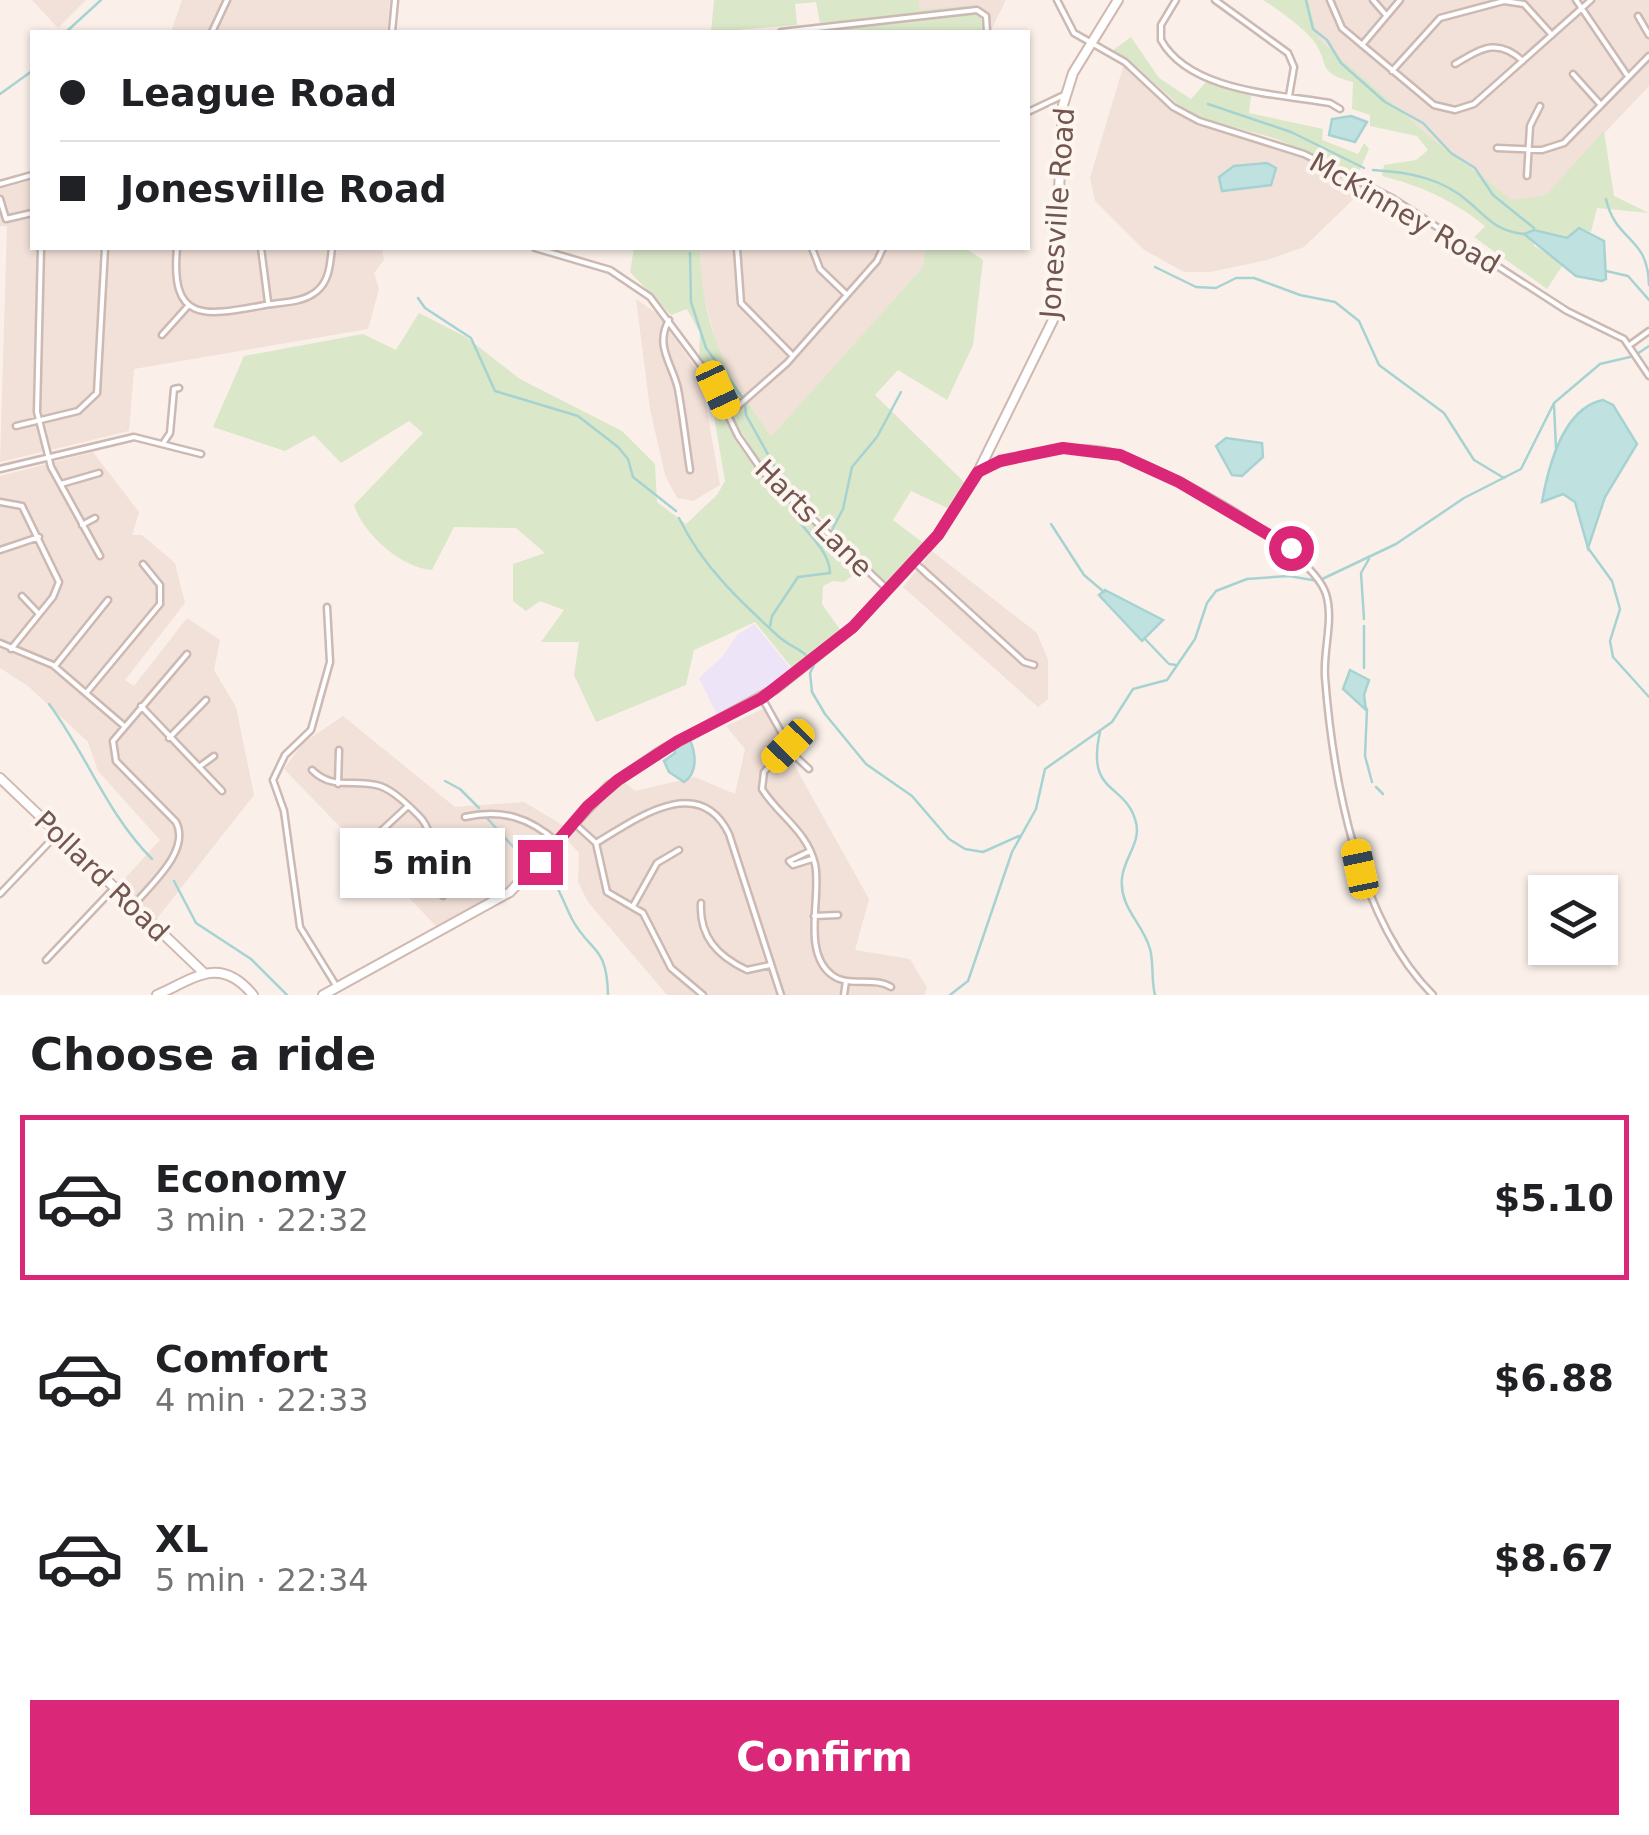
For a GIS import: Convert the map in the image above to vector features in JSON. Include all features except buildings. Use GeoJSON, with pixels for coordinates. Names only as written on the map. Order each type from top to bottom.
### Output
{"type":"FeatureCollection","features":[{"type":"Feature","properties":{"kind":"street"},"geometry":{"type":"LineString","coordinates":[[213,30],[227,0]]}},
{"type":"Feature","properties":{"kind":"street"},"geometry":{"type":"LineString","coordinates":[[392,30],[395,0]]}},
{"type":"Feature","properties":{"kind":"street","name":"McKinney Road"},"geometry":{"type":"LineString","coordinates":[[1057,0],[1072,30],[1125,62],[1163,100],[1190,117],[1286,147],[1365,184],[1470,246],[1562,308],[1631,344]]}},
{"type":"Feature","properties":{"kind":"street","name":"Jonesville Road"},"geometry":{"type":"LineString","coordinates":[[323,995],[502,898],[626,773],[762,698],[808,664],[918,565],[978,472],[1054,317],[1066,94],[1118,0]]}},
{"type":"Feature","properties":{"kind":"street"},"geometry":{"type":"LineString","coordinates":[[1176,0],[1160,28],[1168,50],[1204,75],[1340,109]]}},
{"type":"Feature","properties":{"kind":"street"},"geometry":{"type":"LineString","coordinates":[[1215,0],[1288,53],[1294,67],[1289,96]]}},
{"type":"Feature","properties":{"kind":"street"},"geometry":{"type":"LineString","coordinates":[[1330,0],[1338,24],[1362,46],[1434,105],[1455,110],[1474,104],[1592,0]]}},
{"type":"Feature","properties":{"kind":"street"},"geometry":{"type":"LineString","coordinates":[[1372,0],[1387,16]]}},
{"type":"Feature","properties":{"kind":"street"},"geometry":{"type":"LineString","coordinates":[[1362,46],[1400,0]]}},
{"type":"Feature","properties":{"kind":"street"},"geometry":{"type":"LineString","coordinates":[[1473,0],[1475,8]]}},
{"type":"Feature","properties":{"kind":"street"},"geometry":{"type":"LineString","coordinates":[[1576,0],[1627,75]]}},
{"type":"Feature","properties":{"kind":"street"},"geometry":{"type":"LineString","coordinates":[[1392,71],[1437,20],[1504,1],[1520,3],[1535,12],[1552,35]]}},
{"type":"Feature","properties":{"kind":"street"},"geometry":{"type":"LineString","coordinates":[[799,30],[979,10],[986,16],[987,30]]}},
{"type":"Feature","properties":{"kind":"street"},"geometry":{"type":"LineString","coordinates":[[1638,16],[1649,35]]}},
{"type":"Feature","properties":{"kind":"street"},"geometry":{"type":"LineString","coordinates":[[1455,64],[1490,46],[1506,48],[1523,61]]}},
{"type":"Feature","properties":{"kind":"street"},"geometry":{"type":"LineString","coordinates":[[1497,148],[1528,150],[1564,142],[1649,56]]}},
{"type":"Feature","properties":{"kind":"street"},"geometry":{"type":"LineString","coordinates":[[1573,74],[1600,104]]}},
{"type":"Feature","properties":{"kind":"street"},"geometry":{"type":"LineString","coordinates":[[1030,111],[1066,94]]}},
{"type":"Feature","properties":{"kind":"street"},"geometry":{"type":"LineString","coordinates":[[1527,176],[1530,123],[1540,106]]}},
{"type":"Feature","properties":{"kind":"street"},"geometry":{"type":"LineString","coordinates":[[0,184],[30,176]]}},
{"type":"Feature","properties":{"kind":"street"},"geometry":{"type":"LineString","coordinates":[[0,200],[6,219],[30,213]]}},
{"type":"Feature","properties":{"kind":"street"},"geometry":{"type":"LineString","coordinates":[[42,250],[39,420],[47,458],[100,556]]}},
{"type":"Feature","properties":{"kind":"street"},"geometry":{"type":"LineString","coordinates":[[16,426],[83,408],[99,387],[105,250]]}},
{"type":"Feature","properties":{"kind":"street"},"geometry":{"type":"LineString","coordinates":[[177,250],[175,282],[188,306],[214,314],[303,298],[318,290],[328,273],[332,250]]}},
{"type":"Feature","properties":{"kind":"street"},"geometry":{"type":"LineString","coordinates":[[261,250],[268,304]]}},
{"type":"Feature","properties":{"kind":"street","name":"Harts Lane"},"geometry":{"type":"LineString","coordinates":[[542,250],[626,278],[650,296],[709,376],[743,444],[769,479],[813,515],[888,590]]}},
{"type":"Feature","properties":{"kind":"street"},"geometry":{"type":"LineString","coordinates":[[738,250],[741,302],[793,356]]}},
{"type":"Feature","properties":{"kind":"street"},"geometry":{"type":"LineString","coordinates":[[813,250],[820,269],[846,294]]}},
{"type":"Feature","properties":{"kind":"street"},"geometry":{"type":"LineString","coordinates":[[729,414],[793,356],[881,250]]}},
{"type":"Feature","properties":{"kind":"street"},"geometry":{"type":"LineString","coordinates":[[162,335],[188,306]]}},
{"type":"Feature","properties":{"kind":"street"},"geometry":{"type":"LineString","coordinates":[[669,320],[664,328],[665,356],[677,384],[690,470]]}},
{"type":"Feature","properties":{"kind":"street"},"geometry":{"type":"LineString","coordinates":[[1649,331],[1631,344],[1649,376]]}},
{"type":"Feature","properties":{"kind":"street"},"geometry":{"type":"LineString","coordinates":[[164,442],[170,433],[174,389],[178,388]]}},
{"type":"Feature","properties":{"kind":"street"},"geometry":{"type":"LineString","coordinates":[[0,469],[127,438],[164,442],[201,454]]}},
{"type":"Feature","properties":{"kind":"street"},"geometry":{"type":"LineString","coordinates":[[978,472],[1010,458],[1049,450],[1120,455],[1179,482],[1298,554],[1321,583],[1328,608],[1325,668],[1331,721],[1360,869],[1381,919],[1433,995]]}},
{"type":"Feature","properties":{"kind":"street"},"geometry":{"type":"LineString","coordinates":[[61,484],[99,473]]}},
{"type":"Feature","properties":{"kind":"street"},"geometry":{"type":"LineString","coordinates":[[0,502],[22,506],[59,582],[12,649]]}},
{"type":"Feature","properties":{"kind":"street"},"geometry":{"type":"LineString","coordinates":[[82,525],[95,518]]}},
{"type":"Feature","properties":{"kind":"street"},"geometry":{"type":"LineString","coordinates":[[0,550],[39,537]]}},
{"type":"Feature","properties":{"kind":"street"},"geometry":{"type":"LineString","coordinates":[[88,692],[160,604],[162,589],[144,564]]}},
{"type":"Feature","properties":{"kind":"street"},"geometry":{"type":"LineString","coordinates":[[918,565],[1024,662],[1034,666]]}},
{"type":"Feature","properties":{"kind":"street"},"geometry":{"type":"LineString","coordinates":[[22,596],[39,614]]}},
{"type":"Feature","properties":{"kind":"street"},"geometry":{"type":"LineString","coordinates":[[55,666],[108,600]]}},
{"type":"Feature","properties":{"kind":"street"},"geometry":{"type":"LineString","coordinates":[[328,607],[330,656],[311,730],[285,755],[273,780],[284,811],[300,927],[337,987]]}},
{"type":"Feature","properties":{"kind":"street"},"geometry":{"type":"LineString","coordinates":[[0,643],[55,666],[124,726]]}},
{"type":"Feature","properties":{"kind":"street"},"geometry":{"type":"LineString","coordinates":[[133,906],[178,849],[181,834],[176,822],[116,761],[113,741],[187,654]]}},
{"type":"Feature","properties":{"kind":"street"},"geometry":{"type":"LineString","coordinates":[[762,698],[788,746],[809,769]]}},
{"type":"Feature","properties":{"kind":"street"},"geometry":{"type":"LineString","coordinates":[[169,738],[206,700]]}},
{"type":"Feature","properties":{"kind":"street"},"geometry":{"type":"LineString","coordinates":[[141,706],[222,791]]}},
{"type":"Feature","properties":{"kind":"street"},"geometry":{"type":"LineString","coordinates":[[788,746],[764,772],[762,789],[802,834],[813,859],[814,916],[823,964],[829,973],[846,981],[891,987]]}},
{"type":"Feature","properties":{"kind":"street"},"geometry":{"type":"LineString","coordinates":[[338,784],[339,750]]}},
{"type":"Feature","properties":{"kind":"street"},"geometry":{"type":"LineString","coordinates":[[199,767],[214,756]]}},
{"type":"Feature","properties":{"kind":"street"},"geometry":{"type":"LineString","coordinates":[[312,770],[338,784],[380,786],[408,806],[430,830],[434,884],[443,896]]}},
{"type":"Feature","properties":{"kind":"street","name":"Pollard Road"},"geometry":{"type":"LineString","coordinates":[[0,778],[205,974]]}},
{"type":"Feature","properties":{"kind":"street"},"geometry":{"type":"LineString","coordinates":[[596,843],[674,802],[693,802],[713,812],[728,834],[781,995]]}},
{"type":"Feature","properties":{"kind":"street"},"geometry":{"type":"LineString","coordinates":[[380,832],[408,806]]}},
{"type":"Feature","properties":{"kind":"street"},"geometry":{"type":"LineString","coordinates":[[465,817],[505,812],[543,830],[558,842]]}},
{"type":"Feature","properties":{"kind":"street"},"geometry":{"type":"LineString","coordinates":[[574,822],[596,843],[603,886],[648,919],[671,968],[703,995]]}},
{"type":"Feature","properties":{"kind":"street"},"geometry":{"type":"LineString","coordinates":[[0,894],[58,833]]}},
{"type":"Feature","properties":{"kind":"street"},"geometry":{"type":"LineString","coordinates":[[634,906],[656,863],[679,850]]}},
{"type":"Feature","properties":{"kind":"street"},"geometry":{"type":"LineString","coordinates":[[434,851],[470,856],[502,898]]}},
{"type":"Feature","properties":{"kind":"street"},"geometry":{"type":"LineString","coordinates":[[810,852],[789,861],[793,865],[813,859]]}},
{"type":"Feature","properties":{"kind":"street"},"geometry":{"type":"LineString","coordinates":[[46,960],[114,888]]}},
{"type":"Feature","properties":{"kind":"street"},"geometry":{"type":"LineString","coordinates":[[701,903],[702,930],[721,952],[746,970],[770,964]]}},
{"type":"Feature","properties":{"kind":"street"},"geometry":{"type":"LineString","coordinates":[[814,916],[838,915]]}},
{"type":"Feature","properties":{"kind":"street"},"geometry":{"type":"LineString","coordinates":[[156,995],[205,974],[232,975],[253,995]]}},
{"type":"Feature","properties":{"kind":"street"},"geometry":{"type":"LineString","coordinates":[[845,995],[846,981]]}},
{"type":"Feature","properties":{"kind":"shaded area"},"geometry":{"type":"Polygon","coordinates":[[[32,0],[86,0],[58,28],[32,0]]]}},
{"type":"Feature","properties":{"kind":"shaded area"},"geometry":{"type":"Polygon","coordinates":[[[182,0],[390,0],[387,30],[172,30],[182,0]]]}},
{"type":"Feature","properties":{"kind":"shaded area"},"geometry":{"type":"Polygon","coordinates":[[[919,0],[1006,0],[991,30],[983,8],[918,14],[919,0]]]}},
{"type":"Feature","properties":{"kind":"shaded area"},"geometry":{"type":"Polygon","coordinates":[[[1308,0],[1649,0],[1649,86],[1546,195],[1513,201],[1434,140],[1319,39],[1308,0]]]}},
{"type":"Feature","properties":{"kind":"shaded area"},"geometry":{"type":"Polygon","coordinates":[[[1124,64],[1164,104],[1187,119],[1301,155],[1365,188],[1304,247],[1267,260],[1210,272],[1184,272],[1144,250],[1095,201],[1090,178],[1124,64]]]}},
{"type":"Feature","properties":{"kind":"shaded area"},"geometry":{"type":"Polygon","coordinates":[[[30,181],[30,250],[382,250],[384,260],[374,273],[379,289],[368,329],[134,369],[129,431],[0,462],[7,226],[0,226],[0,189],[30,181]]]}},
{"type":"Feature","properties":{"kind":"shaded area"},"geometry":{"type":"Polygon","coordinates":[[[700,250],[925,250],[923,267],[771,438],[720,359],[701,284],[700,250]]]}},
{"type":"Feature","properties":{"kind":"shaded area"},"geometry":{"type":"Polygon","coordinates":[[[636,299],[658,314],[701,376],[720,485],[693,501],[677,498],[665,475],[650,409],[636,299]]]}},
{"type":"Feature","properties":{"kind":"shaded area"},"geometry":{"type":"Polygon","coordinates":[[[93,452],[139,512],[132,535],[142,535],[175,563],[185,603],[125,680],[134,686],[187,618],[220,640],[214,670],[236,707],[254,795],[155,921],[119,885],[160,840],[98,771],[88,742],[28,686],[0,668],[0,476],[93,452]]]}},
{"type":"Feature","properties":{"kind":"shaded area"},"geometry":{"type":"Polygon","coordinates":[[[932,551],[1037,633],[1048,660],[1048,699],[1038,707],[903,587],[932,551]]]}},
{"type":"Feature","properties":{"kind":"shaded area"},"geometry":{"type":"Polygon","coordinates":[[[754,624],[792,670],[765,692],[718,717],[699,678],[722,657],[737,635],[754,624]]]}},
{"type":"Feature","properties":{"kind":"shaded area"},"geometry":{"type":"Polygon","coordinates":[[[763,709],[869,899],[855,950],[910,959],[927,988],[924,995],[667,995],[588,902],[578,882],[579,853],[568,841],[584,815],[622,780],[635,791],[695,777],[735,794],[745,749],[726,726],[763,709]]]}},
{"type":"Feature","properties":{"kind":"shaded area"},"geometry":{"type":"Polygon","coordinates":[[[343,716],[455,807],[524,802],[564,826],[513,885],[438,928],[284,769],[303,743],[343,716]]]}},
{"type":"Feature","properties":{"kind":"green space"},"geometry":{"type":"Polygon","coordinates":[[[714,0],[919,0],[919,10],[976,5],[977,9],[820,23],[816,2],[795,4],[797,25],[711,30],[714,0]]]}},
{"type":"Feature","properties":{"kind":"green space"},"geometry":{"type":"Polygon","coordinates":[[[1263,0],[1308,0],[1319,39],[1434,140],[1512,200],[1546,195],[1604,131],[1614,196],[1649,213],[1597,208],[1591,232],[1579,228],[1567,238],[1534,230],[1534,246],[1564,263],[1547,289],[1474,237],[1485,226],[1473,217],[1436,195],[1382,176],[1384,165],[1416,160],[1428,150],[1417,136],[1370,126],[1370,115],[1352,109],[1353,82],[1328,71],[1313,40],[1263,0]]]}},
{"type":"Feature","properties":{"kind":"green space"},"geometry":{"type":"Polygon","coordinates":[[[981,13],[982,30],[824,30],[981,13]]]}},
{"type":"Feature","properties":{"kind":"green space"},"geometry":{"type":"Polygon","coordinates":[[[1131,37],[1159,78],[1191,99],[1206,82],[1251,95],[1249,113],[1323,129],[1322,140],[1358,154],[1364,143],[1369,149],[1358,174],[1274,138],[1190,115],[1130,61],[1112,51],[1131,37]]]}},
{"type":"Feature","properties":{"kind":"green space"},"geometry":{"type":"Polygon","coordinates":[[[634,250],[700,250],[711,326],[744,397],[730,410],[699,357],[700,333],[687,309],[671,315],[630,272],[634,250]]]}},
{"type":"Feature","properties":{"kind":"green space"},"geometry":{"type":"Polygon","coordinates":[[[925,250],[968,250],[983,260],[973,345],[947,400],[898,370],[875,395],[967,485],[952,510],[911,491],[893,520],[926,545],[888,585],[815,512],[767,474],[732,416],[747,401],[771,437],[923,267],[925,250]]]}},
{"type":"Feature","properties":{"kind":"green space"},"geometry":{"type":"Polygon","coordinates":[[[419,313],[466,337],[520,379],[622,431],[655,464],[657,502],[686,524],[717,495],[725,481],[709,387],[739,446],[771,489],[817,524],[860,570],[844,582],[833,581],[823,586],[822,604],[841,631],[793,669],[755,622],[694,650],[686,685],[596,722],[574,675],[579,642],[541,642],[564,610],[540,601],[526,611],[513,601],[513,564],[545,553],[516,528],[454,527],[432,570],[397,556],[366,528],[354,505],[423,433],[409,421],[341,463],[314,435],[285,451],[213,427],[244,356],[363,334],[396,350],[419,313]]]}},
{"type":"Feature","properties":{"kind":"water"},"geometry":{"type":"Polygon","coordinates":[[[1351,116],[1367,122],[1355,142],[1329,135],[1332,119],[1351,116]]]}},
{"type":"Feature","properties":{"kind":"water"},"geometry":{"type":"Polygon","coordinates":[[[1267,163],[1276,168],[1271,185],[1222,191],[1219,177],[1234,166],[1267,163]]]}},
{"type":"Feature","properties":{"kind":"water"},"geometry":{"type":"Polygon","coordinates":[[[1579,228],[1604,241],[1606,279],[1602,281],[1576,276],[1524,234],[1534,230],[1567,238],[1579,228]]]}},
{"type":"Feature","properties":{"kind":"water"},"geometry":{"type":"Polygon","coordinates":[[[1603,400],[1613,405],[1637,444],[1605,497],[1588,548],[1575,502],[1563,494],[1542,502],[1553,457],[1568,427],[1589,405],[1603,400]]]}},
{"type":"Feature","properties":{"kind":"water"},"geometry":{"type":"Polygon","coordinates":[[[1226,438],[1262,443],[1263,457],[1242,476],[1232,475],[1216,446],[1226,438]]]}},
{"type":"Feature","properties":{"kind":"water"},"geometry":{"type":"Polygon","coordinates":[[[1105,590],[1163,620],[1142,641],[1099,595],[1105,590]]]}},
{"type":"Feature","properties":{"kind":"water"},"geometry":{"type":"Polygon","coordinates":[[[1350,670],[1369,680],[1364,695],[1366,710],[1343,689],[1350,670]]]}},
{"type":"Feature","properties":{"kind":"water"},"geometry":{"type":"Polygon","coordinates":[[[690,740],[694,763],[692,774],[684,782],[669,772],[664,761],[675,753],[674,748],[690,740]]]}},
{"type":"Feature","properties":{"kind":"waterway"},"geometry":{"type":"LineString","coordinates":[[68,30],[101,0]]}},
{"type":"Feature","properties":{"kind":"waterway"},"geometry":{"type":"LineString","coordinates":[[1306,0],[1313,29],[1327,40],[1341,63],[1385,102],[1423,123],[1451,153],[1475,168],[1493,195],[1534,228]]}},
{"type":"Feature","properties":{"kind":"waterway"},"geometry":{"type":"LineString","coordinates":[[0,94],[30,72]]}},
{"type":"Feature","properties":{"kind":"waterway"},"geometry":{"type":"LineString","coordinates":[[1208,104],[1291,132],[1364,168]]}},
{"type":"Feature","properties":{"kind":"waterway"},"geometry":{"type":"LineString","coordinates":[[1373,170],[1437,182],[1460,194],[1500,227],[1524,234]]}},
{"type":"Feature","properties":{"kind":"waterway"},"geometry":{"type":"LineString","coordinates":[[1606,199],[1617,224],[1638,247],[1649,285]]}},
{"type":"Feature","properties":{"kind":"waterway"},"geometry":{"type":"LineString","coordinates":[[690,253],[691,302],[706,348],[743,398]]}},
{"type":"Feature","properties":{"kind":"waterway"},"geometry":{"type":"LineString","coordinates":[[1155,267],[1196,287],[1216,288],[1236,278],[1254,278],[1300,295],[1335,302],[1359,321],[1379,365],[1444,413],[1474,460],[1504,478]]}},
{"type":"Feature","properties":{"kind":"waterway"},"geometry":{"type":"LineString","coordinates":[[1606,271],[1628,276],[1649,300]]}},
{"type":"Feature","properties":{"kind":"waterway"},"geometry":{"type":"LineString","coordinates":[[418,298],[425,308],[471,338],[495,391],[578,416],[618,447],[628,459],[633,477],[676,511]]}},
{"type":"Feature","properties":{"kind":"waterway"},"geometry":{"type":"LineString","coordinates":[[950,995],[968,981],[1012,852],[1036,809],[1045,769],[1112,722],[1133,689],[1167,680],[1195,639],[1207,603],[1216,591],[1247,579],[1289,576],[1318,581],[1396,544],[1464,498],[1521,469],[1554,403],[1600,364],[1634,356],[1649,346]]}},
{"type":"Feature","properties":{"kind":"waterway"},"geometry":{"type":"LineString","coordinates":[[832,530],[843,509],[852,467],[877,437],[901,392]]}},
{"type":"Feature","properties":{"kind":"waterway"},"geometry":{"type":"LineString","coordinates":[[745,404],[746,415],[789,492]]}},
{"type":"Feature","properties":{"kind":"waterway"},"geometry":{"type":"LineString","coordinates":[[1554,405],[1556,449]]}},
{"type":"Feature","properties":{"kind":"waterway"},"geometry":{"type":"LineString","coordinates":[[770,626],[772,616],[798,577],[830,573],[824,553],[797,518],[789,499]]}},
{"type":"Feature","properties":{"kind":"waterway"},"geometry":{"type":"LineString","coordinates":[[679,518],[723,582],[814,665],[810,673],[812,692],[866,764],[912,796],[949,839],[965,849],[983,852],[1019,836]]}},
{"type":"Feature","properties":{"kind":"waterway"},"geometry":{"type":"LineString","coordinates":[[1051,524],[1084,575],[1104,592]]}},
{"type":"Feature","properties":{"kind":"waterway"},"geometry":{"type":"LineString","coordinates":[[1588,548],[1612,581],[1620,609],[1610,641],[1613,657],[1649,697]]}},
{"type":"Feature","properties":{"kind":"waterway"},"geometry":{"type":"LineString","coordinates":[[1364,619],[1361,573],[1369,559]]}},
{"type":"Feature","properties":{"kind":"waterway"},"geometry":{"type":"LineString","coordinates":[[1364,626],[1364,668]]}},
{"type":"Feature","properties":{"kind":"waterway"},"geometry":{"type":"LineString","coordinates":[[1145,639],[1169,664],[1176,665]]}},
{"type":"Feature","properties":{"kind":"waterway"},"geometry":{"type":"LineString","coordinates":[[49,704],[122,823],[152,859]]}},
{"type":"Feature","properties":{"kind":"waterway"},"geometry":{"type":"LineString","coordinates":[[1367,709],[1365,756],[1372,782]]}},
{"type":"Feature","properties":{"kind":"waterway"},"geometry":{"type":"LineString","coordinates":[[1100,732],[1098,767],[1108,785],[1129,807],[1137,827],[1123,870],[1122,889],[1150,949],[1155,995]]}},
{"type":"Feature","properties":{"kind":"waterway"},"geometry":{"type":"LineString","coordinates":[[445,781],[460,789],[479,808]]}},
{"type":"Feature","properties":{"kind":"waterway"},"geometry":{"type":"LineString","coordinates":[[1376,787],[1383,794]]}},
{"type":"Feature","properties":{"kind":"waterway"},"geometry":{"type":"LineString","coordinates":[[486,817],[517,851],[537,861]]}},
{"type":"Feature","properties":{"kind":"waterway"},"geometry":{"type":"LineString","coordinates":[[543,864],[572,919],[601,958],[608,995]]}},
{"type":"Feature","properties":{"kind":"waterway"},"geometry":{"type":"LineString","coordinates":[[174,881],[196,923],[251,959],[287,995]]}},
{"type":"Feature","properties":{"kind":"route"},"geometry":{"type":"LineString","coordinates":[[540,862],[588,806],[618,780],[678,741],[762,698],[836,642],[938,535],[978,472],[1000,461],[1063,448],[1120,455],[1179,482],[1291,548]]}}]}
